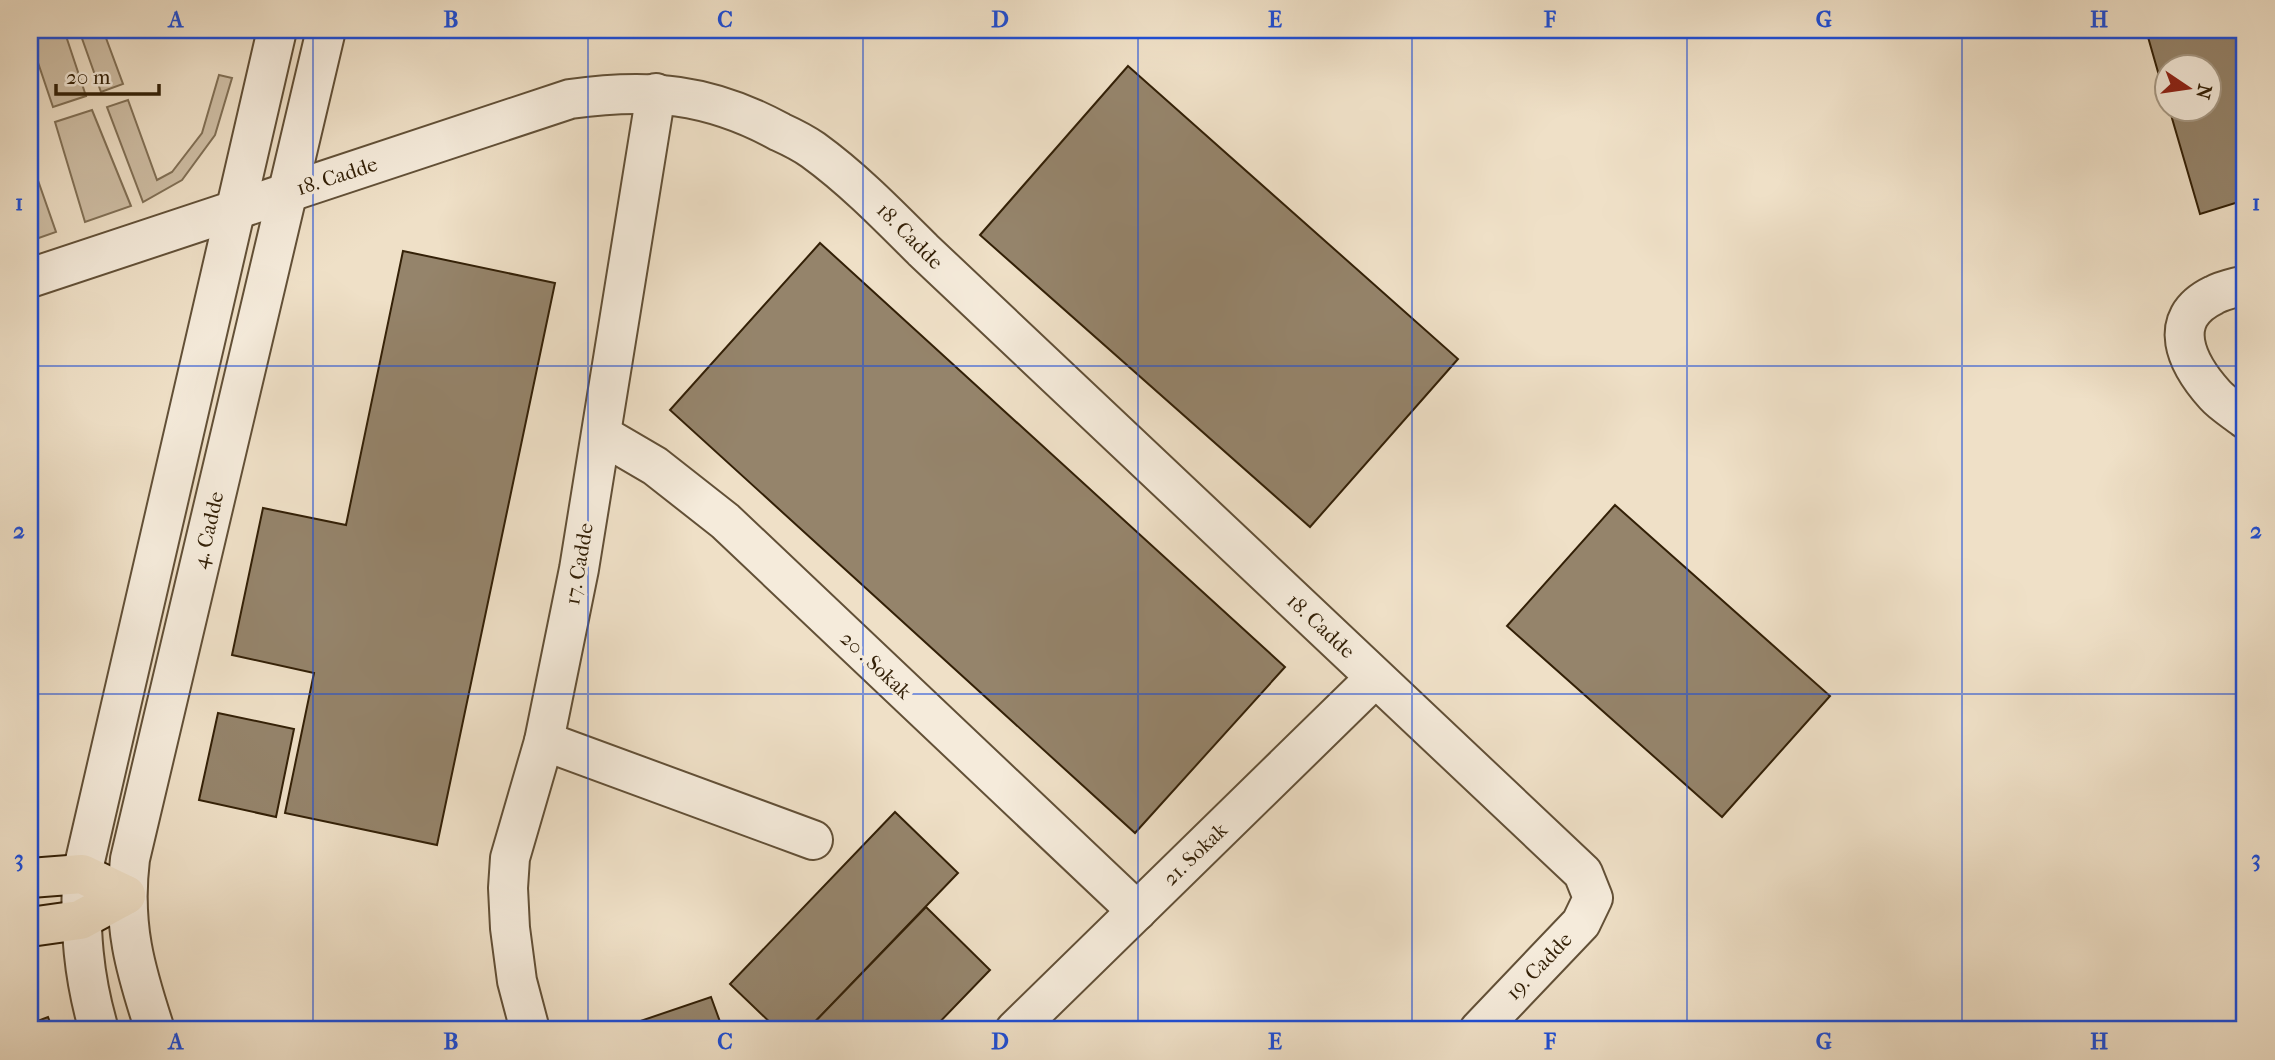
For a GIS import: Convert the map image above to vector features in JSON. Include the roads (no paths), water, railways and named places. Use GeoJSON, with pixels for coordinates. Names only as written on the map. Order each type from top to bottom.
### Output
{"type":"FeatureCollection","features":[{"type":"Feature","properties":{"kind":"main road"},"geometry":{"type":"LineString","coordinates":[[30,878],[82,874],[126,895]]}},
{"type":"Feature","properties":{"kind":"main road"},"geometry":{"type":"LineString","coordinates":[[30,927],[80,919],[126,895]]}},
{"type":"Feature","properties":{"kind":"street"},"geometry":{"type":"LineString","coordinates":[[99,1030],[82,960],[82,874],[277,30]]}},
{"type":"Feature","properties":{"kind":"street","name":"4. Cadde"},"geometry":{"type":"LineString","coordinates":[[155,1030],[136,972],[129,934],[126,895],[130,859],[326,30]]}},
{"type":"Feature","properties":{"kind":"street","name":"18. Cadde"},"geometry":{"type":"LineString","coordinates":[[30,278],[569,99],[609,94],[656,93],[710,102],[760,120],[811,149],[864,191],[923,250],[1583,873],[1593,898]]}},
{"type":"Feature","properties":{"kind":"street","name":"17. Cadde"},"geometry":{"type":"LineString","coordinates":[[530,1030],[517,981],[510,928],[510,858],[544,741],[579,569],[656,93]]}},
{"type":"Feature","properties":{"kind":"street"},"geometry":{"type":"LineString","coordinates":[[2245,285],[2214,295],[2195,308],[2186,323],[2184,340],[2187,356],[2216,397],[2245,419]]}},
{"type":"Feature","properties":{"kind":"street","name":"20 . Sokak"},"geometry":{"type":"LineString","coordinates":[[602,435],[655,466],[725,521],[1137,911]]}},
{"type":"Feature","properties":{"kind":"street","name":"21. Sokak"},"geometry":{"type":"LineString","coordinates":[[1015,1030],[1375,678]]}},
{"type":"Feature","properties":{"kind":"street"},"geometry":{"type":"LineString","coordinates":[[544,741],[813,840]]}},
{"type":"Feature","properties":{"kind":"street","name":"19. Cadde"},"geometry":{"type":"LineString","coordinates":[[1479,1030],[1581,923],[1593,898]]}}]}
